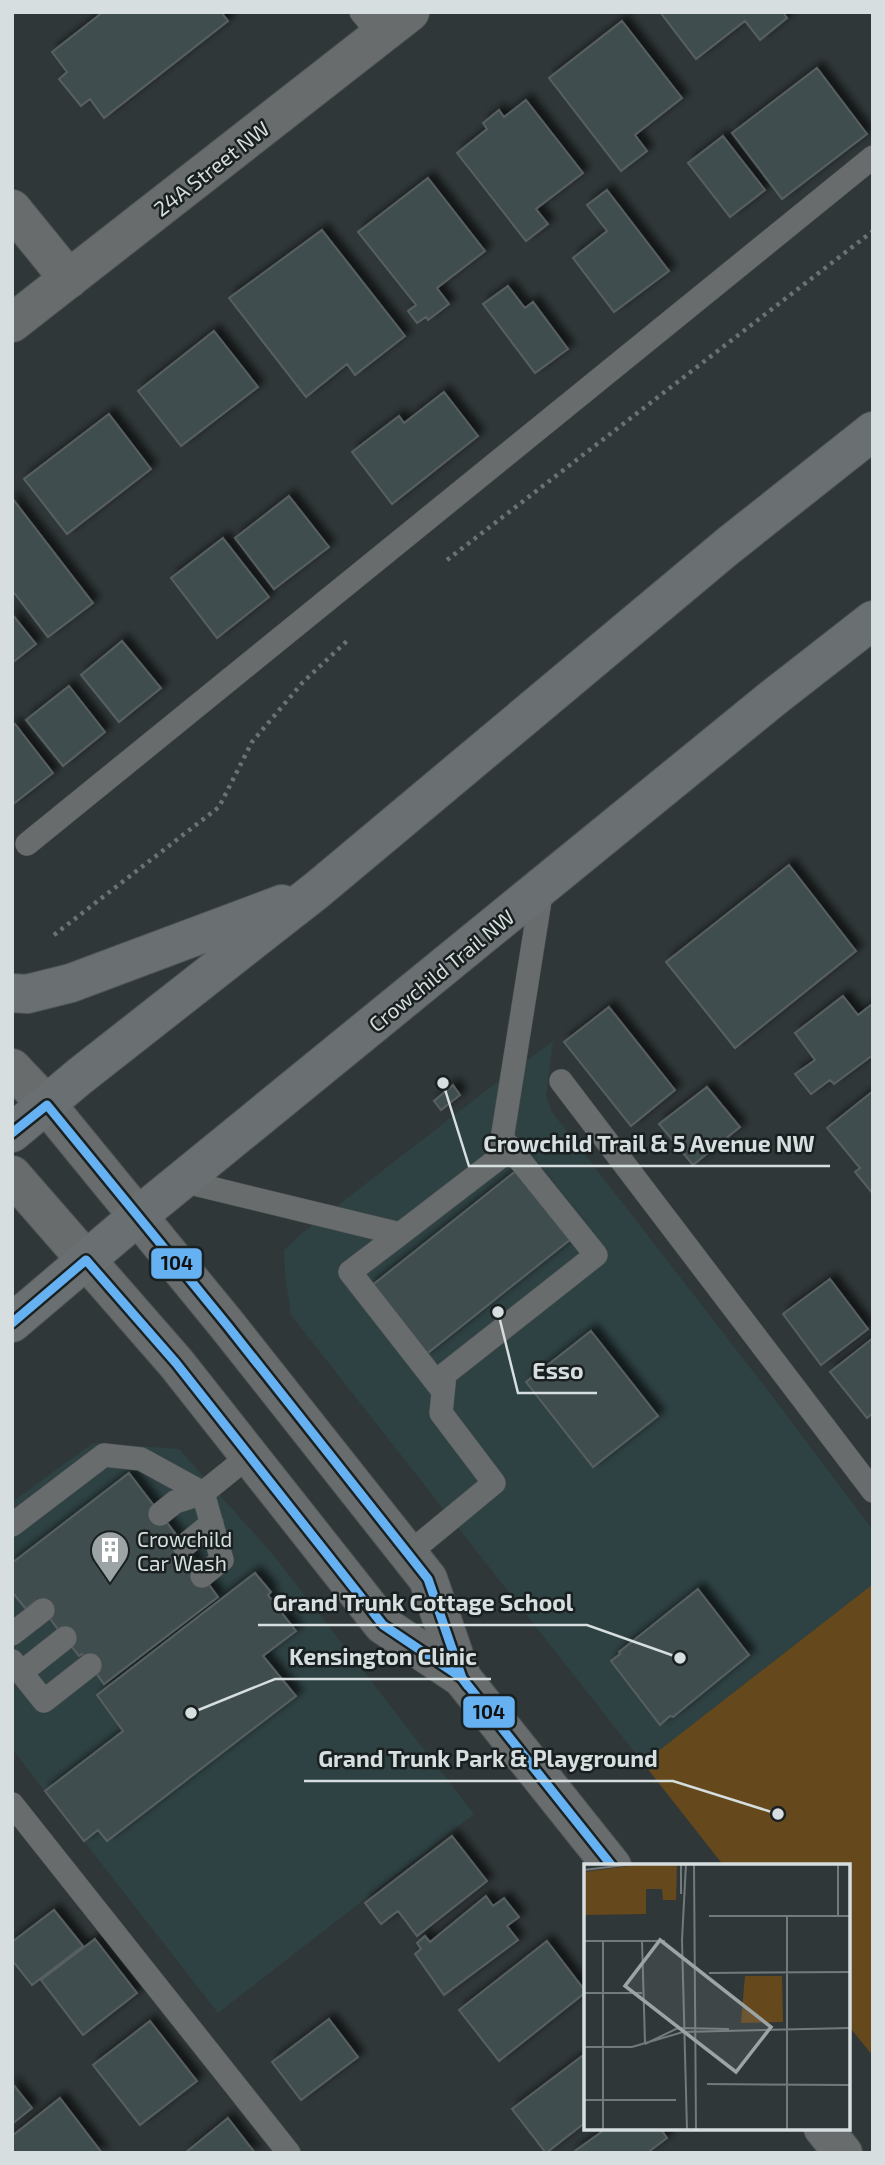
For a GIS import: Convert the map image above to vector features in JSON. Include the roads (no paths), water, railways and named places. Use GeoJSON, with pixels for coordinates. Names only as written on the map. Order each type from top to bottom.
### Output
{"type":"FeatureCollection","features":[{"type":"Feature","properties":{"kind":"highway"},"geometry":{"type":"LineString","coordinates":[[12,1133],[80,1076],[317,890],[728,546],[873,431]]}},
{"type":"Feature","properties":{"kind":"highway","name":"Crowchild Trail NW"},"geometry":{"type":"LineString","coordinates":[[12,1323],[138,1216],[873,620]]}},
{"type":"Feature","properties":{"kind":"highway"},"geometry":{"type":"LineString","coordinates":[[12,993],[27,994],[71,983],[317,890]]}},
{"type":"Feature","properties":{"kind":"street","name":"24A Street NW"},"geometry":{"type":"LineString","coordinates":[[12,323],[69,279],[370,24],[410,12]]}},
{"type":"Feature","properties":{"kind":"street"},"geometry":{"type":"LineString","coordinates":[[12,209],[69,279]]}},
{"type":"Feature","properties":{"kind":"street"},"geometry":{"type":"LineString","coordinates":[[12,1068],[47,1105],[138,1216],[428,1579],[462,1678]]}},
{"type":"Feature","properties":{"kind":"street"},"geometry":{"type":"LineString","coordinates":[[12,1175],[176,1363],[383,1625],[462,1678],[610,1864]]}},
{"type":"Feature","properties":{"kind":"street"},"geometry":{"type":"LineString","coordinates":[[825,2130],[843,2153]]}},
{"type":"Feature","properties":{"kind":"lane"},"geometry":{"type":"LineString","coordinates":[[27,844],[873,157]]}},
{"type":"Feature","properties":{"kind":"lane"},"geometry":{"type":"LineString","coordinates":[[443,1391],[350,1272],[499,1158],[542,888]]}},
{"type":"Feature","properties":{"kind":"lane"},"geometry":{"type":"LineString","coordinates":[[561,1081],[873,1491]]}},
{"type":"Feature","properties":{"kind":"lane"},"geometry":{"type":"LineString","coordinates":[[408,1554],[494,1483],[441,1413],[444,1374],[596,1255],[502,1138]]}},
{"type":"Feature","properties":{"kind":"lane"},"geometry":{"type":"LineString","coordinates":[[182,1181],[400,1234]]}},
{"type":"Feature","properties":{"kind":"lane"},"geometry":{"type":"LineString","coordinates":[[12,1525],[104,1455],[141,1459],[203,1493],[222,1560],[202,1576]]}},
{"type":"Feature","properties":{"kind":"lane"},"geometry":{"type":"LineString","coordinates":[[160,1514],[176,1502],[203,1493],[250,1455]]}},
{"type":"Feature","properties":{"kind":"lane"},"geometry":{"type":"LineString","coordinates":[[184,1546],[212,1523]]}},
{"type":"Feature","properties":{"kind":"lane"},"geometry":{"type":"LineString","coordinates":[[12,1634],[43,1610]]}},
{"type":"Feature","properties":{"kind":"lane"},"geometry":{"type":"LineString","coordinates":[[65,1638],[17,1667],[44,1701],[90,1665]]}},
{"type":"Feature","properties":{"kind":"lane"},"geometry":{"type":"LineString","coordinates":[[12,1804],[289,2153]]}},
{"type":"Feature","properties":{"kind":"place","name":"Crowchild Trail & 5 Avenue NW"},"geometry":{"type":"Point","coordinates":[443,1083]}},
{"type":"Feature","properties":{"kind":"place","name":"Esso"},"geometry":{"type":"Point","coordinates":[498,1312]}},
{"type":"Feature","properties":{"kind":"place","name":"Crowchild Car Wash"},"geometry":{"type":"Point","coordinates":[110,1584]}},
{"type":"Feature","properties":{"kind":"place","name":"Grand Trunk Cottage School"},"geometry":{"type":"Point","coordinates":[680,1658]}},
{"type":"Feature","properties":{"kind":"place","name":"Kensington Clinic"},"geometry":{"type":"Point","coordinates":[191,1713]}},
{"type":"Feature","properties":{"kind":"place","name":"Grand Trunk Park & Playground"},"geometry":{"type":"Point","coordinates":[778,1814]}}]}
